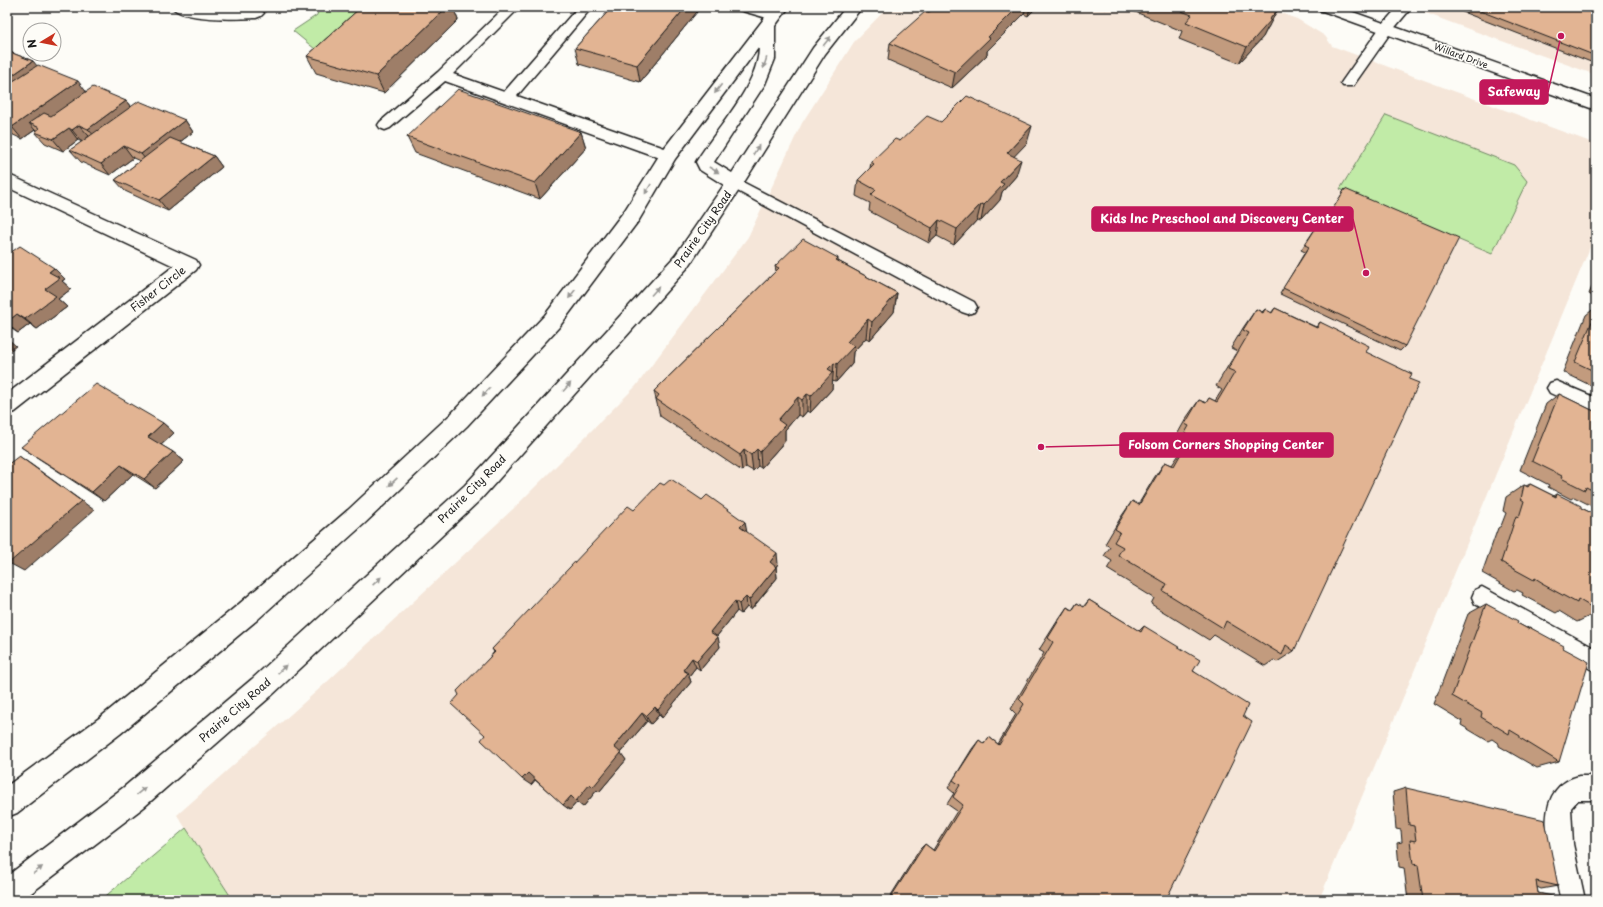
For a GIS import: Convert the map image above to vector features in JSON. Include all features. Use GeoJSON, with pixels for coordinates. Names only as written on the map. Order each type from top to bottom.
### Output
{"type":"FeatureCollection","features":[{"type":"Feature","properties":{"kind":"main road"},"geometry":{"type":"LineString","coordinates":[[180,7],[202,13],[231,15],[256,13]]}},
{"type":"Feature","properties":{"kind":"main road","name":"Prairie City Road"},"geometry":{"type":"LineString","coordinates":[[7,894],[134,797],[261,688],[473,492],[682,261],[735,183],[819,50],[854,7]]}},
{"type":"Feature","properties":{"kind":"main road","name":"Willard Drive"},"geometry":{"type":"LineString","coordinates":[[1325,7],[1596,105]]}},
{"type":"Feature","properties":{"kind":"main road"},"geometry":{"type":"LineString","coordinates":[[7,803],[111,725],[248,612],[356,517],[459,420],[552,321],[632,215],[668,155],[774,16]]}},
{"type":"Feature","properties":{"kind":"main road"},"geometry":{"type":"LineString","coordinates":[[735,183],[706,166],[704,162],[758,84],[767,59],[774,16]]}},
{"type":"Feature","properties":{"kind":"main road","name":"Fisher Circle"},"geometry":{"type":"LineString","coordinates":[[7,180],[189,265],[7,406]]}},
{"type":"Feature","properties":{"kind":"lane"},"geometry":{"type":"LineString","coordinates":[[385,125],[443,75],[513,7]]}},
{"type":"Feature","properties":{"kind":"lane"},"geometry":{"type":"LineString","coordinates":[[507,98],[585,7]]}},
{"type":"Feature","properties":{"kind":"lane"},"geometry":{"type":"LineString","coordinates":[[744,7],[774,16]]}},
{"type":"Feature","properties":{"kind":"lane"},"geometry":{"type":"LineString","coordinates":[[1348,83],[1386,29],[1405,7]]}},
{"type":"Feature","properties":{"kind":"lane"},"geometry":{"type":"LineString","coordinates":[[443,75],[668,155]]}},
{"type":"Feature","properties":{"kind":"lane"},"geometry":{"type":"LineString","coordinates":[[735,183],[968,307]]}},
{"type":"Feature","properties":{"kind":"lane"},"geometry":{"type":"LineString","coordinates":[[1556,388],[1596,406]]}},
{"type":"Feature","properties":{"kind":"lane"},"geometry":{"type":"LineString","coordinates":[[1482,597],[1596,661]]}},
{"type":"Feature","properties":{"kind":"lane"},"geometry":{"type":"LineString","coordinates":[[1573,900],[1564,852],[1559,810],[1564,798],[1569,792],[1578,788],[1596,788]]}},
{"type":"Feature","properties":{"kind":"shaded area"},"geometry":{"type":"Polygon","coordinates":[[[888,7],[1264,7],[1297,19],[1325,36],[1332,46],[1596,144],[1596,233],[1319,900],[233,900],[177,815],[327,682],[513,509],[636,386],[748,237],[802,123],[854,42],[888,7]]]}},
{"type":"Feature","properties":{"kind":"shaded area"},"geometry":{"type":"Polygon","coordinates":[[[1410,7],[1596,7],[1596,75],[1452,23],[1410,7]]]}},
{"type":"Feature","properties":{"kind":"green space"},"geometry":{"type":"Polygon","coordinates":[[[319,7],[372,7],[321,54],[293,31],[317,15],[319,7]]]}},
{"type":"Feature","properties":{"kind":"green space"},"geometry":{"type":"Polygon","coordinates":[[[1386,115],[1514,165],[1527,181],[1492,254],[1340,189],[1386,115]]]}},
{"type":"Feature","properties":{"kind":"green space"},"geometry":{"type":"Polygon","coordinates":[[[186,828],[233,900],[101,900],[186,828]]]}},
{"type":"Feature","properties":{"kind":"building"},"geometry":{"type":"Polygon","coordinates":[[[361,7],[447,7],[376,76],[307,56],[361,7]]]}},
{"type":"Feature","properties":{"kind":"building"},"geometry":{"type":"Polygon","coordinates":[[[612,7],[686,7],[637,65],[575,48],[612,7]]]}},
{"type":"Feature","properties":{"kind":"building"},"geometry":{"type":"Polygon","coordinates":[[[935,7],[1018,7],[988,37],[990,38],[955,72],[890,43],[926,11],[929,12],[935,7]]]}},
{"type":"Feature","properties":{"kind":"building"},"geometry":{"type":"Polygon","coordinates":[[[1171,7],[1272,7],[1278,9],[1269,20],[1271,20],[1247,47],[1186,22],[1192,15],[1171,7]]]}},
{"type":"Feature","properties":{"kind":"building"},"geometry":{"type":"Polygon","coordinates":[[[1470,7],[1596,7],[1596,56],[1470,7]]]}},
{"type":"Feature","properties":{"kind":"building"},"geometry":{"type":"Polygon","coordinates":[[[7,51],[22,57],[22,62],[32,62],[7,79],[7,51]]]}},
{"type":"Feature","properties":{"kind":"building"},"geometry":{"type":"Polygon","coordinates":[[[38,65],[78,81],[12,127],[7,125],[7,85],[38,65]]]}},
{"type":"Feature","properties":{"kind":"building"},"geometry":{"type":"Polygon","coordinates":[[[93,87],[126,101],[88,129],[79,125],[72,130],[69,128],[53,139],[35,132],[40,128],[29,123],[44,113],[51,116],[93,87]]]}},
{"type":"Feature","properties":{"kind":"building"},"geometry":{"type":"Polygon","coordinates":[[[458,89],[581,132],[535,183],[407,137],[458,89]]]}},
{"type":"Feature","properties":{"kind":"building"},"geometry":{"type":"Polygon","coordinates":[[[967,96],[1032,126],[1007,153],[1021,160],[1000,182],[1004,184],[984,205],[981,204],[957,229],[939,220],[932,228],[871,195],[876,190],[858,180],[874,164],[871,162],[895,139],[900,141],[927,116],[941,122],[967,96]]]}},
{"type":"Feature","properties":{"kind":"building"},"geometry":{"type":"Polygon","coordinates":[[[139,101],[185,120],[141,154],[124,146],[101,164],[70,150],[139,101]]]}},
{"type":"Feature","properties":{"kind":"building"},"geometry":{"type":"Polygon","coordinates":[[[170,138],[214,156],[159,200],[115,180],[170,138]]]}},
{"type":"Feature","properties":{"kind":"building"},"geometry":{"type":"Polygon","coordinates":[[[1345,189],[1459,238],[1405,346],[1283,288],[1309,247],[1305,245],[1319,223],[1323,225],[1345,189]]]}},
{"type":"Feature","properties":{"kind":"building"},"geometry":{"type":"Polygon","coordinates":[[[803,239],[838,258],[836,260],[897,293],[872,322],[868,319],[847,342],[854,346],[837,364],[834,363],[828,369],[833,372],[811,396],[807,394],[802,400],[798,397],[778,420],[785,425],[760,452],[757,449],[751,455],[744,450],[740,455],[656,399],[659,395],[654,391],[779,268],[775,266],[803,239]]]}},
{"type":"Feature","properties":{"kind":"building"},"geometry":{"type":"Polygon","coordinates":[[[20,246],[54,268],[49,272],[60,278],[45,289],[56,296],[25,319],[17,314],[7,322],[7,255],[20,246]]]}},
{"type":"Feature","properties":{"kind":"building"},"geometry":{"type":"Polygon","coordinates":[[[1275,308],[1317,328],[1320,322],[1369,346],[1366,352],[1412,374],[1409,379],[1419,383],[1294,651],[1286,645],[1282,655],[1226,621],[1223,628],[1163,591],[1167,584],[1118,555],[1123,547],[1114,542],[1120,532],[1115,529],[1132,501],[1139,505],[1165,462],[1174,466],[1191,436],[1185,433],[1189,426],[1185,424],[1199,400],[1206,403],[1209,398],[1217,402],[1235,372],[1228,369],[1249,333],[1243,330],[1256,309],[1263,313],[1265,309],[1272,313],[1275,308]]]}},
{"type":"Feature","properties":{"kind":"building"},"geometry":{"type":"Polygon","coordinates":[[[1596,312],[1596,372],[1575,362],[1596,312]]]}},
{"type":"Feature","properties":{"kind":"building"},"geometry":{"type":"Polygon","coordinates":[[[96,384],[163,423],[148,437],[173,452],[144,479],[121,465],[92,492],[21,447],[96,384]]]}},
{"type":"Feature","properties":{"kind":"building"},"geometry":{"type":"Polygon","coordinates":[[[1559,394],[1596,412],[1596,492],[1586,487],[1585,490],[1561,478],[1562,476],[1532,461],[1559,394]]]}},
{"type":"Feature","properties":{"kind":"building"},"geometry":{"type":"Polygon","coordinates":[[[19,456],[81,501],[9,563],[7,562],[7,465],[19,456]]]}},
{"type":"Feature","properties":{"kind":"building"},"geometry":{"type":"Polygon","coordinates":[[[671,479],[702,500],[707,495],[745,522],[740,527],[777,553],[770,562],[776,567],[749,600],[746,597],[739,604],[735,601],[710,632],[718,637],[697,661],[692,658],[683,670],[688,673],[658,710],[655,707],[646,716],[642,713],[614,747],[621,753],[593,787],[590,784],[576,801],[571,796],[563,805],[528,773],[522,779],[481,740],[485,735],[451,704],[459,695],[457,691],[495,652],[492,649],[628,506],[634,510],[660,483],[664,485],[671,479]]]}},
{"type":"Feature","properties":{"kind":"building"},"geometry":{"type":"Polygon","coordinates":[[[1530,484],[1556,497],[1557,494],[1596,515],[1596,610],[1578,599],[1577,603],[1542,584],[1543,583],[1535,578],[1534,580],[1501,562],[1516,516],[1519,517],[1524,501],[1521,499],[1524,485],[1528,487],[1530,484]]]}},
{"type":"Feature","properties":{"kind":"building"},"geometry":{"type":"Polygon","coordinates":[[[1089,600],[1141,632],[1144,626],[1200,660],[1193,671],[1248,705],[1243,716],[1252,722],[1166,900],[889,900],[925,844],[934,851],[963,805],[953,797],[960,785],[953,780],[979,740],[984,744],[989,737],[999,745],[1024,704],[1019,699],[1053,642],[1048,638],[1067,607],[1072,611],[1077,603],[1084,607],[1089,600]]]}},
{"type":"Feature","properties":{"kind":"building"},"geometry":{"type":"Polygon","coordinates":[[[1486,604],[1518,621],[1517,623],[1528,629],[1529,627],[1564,646],[1563,648],[1589,662],[1559,762],[1520,738],[1520,736],[1510,730],[1509,734],[1481,717],[1482,713],[1452,696],[1486,604]]]}},
{"type":"Feature","properties":{"kind":"building"},"geometry":{"type":"Polygon","coordinates":[[[1406,788],[1545,820],[1558,886],[1536,881],[1538,893],[1562,898],[1562,900],[1423,900],[1418,865],[1413,864],[1410,840],[1416,841],[1414,826],[1409,825],[1406,788]]]}},
{"type":"Feature","properties":{"kind":"place","name":"Safeway"},"geometry":{"type":"Point","coordinates":[1561,36]}},
{"type":"Feature","properties":{"kind":"place","name":"Kids Inc Preschool and Discovery Center"},"geometry":{"type":"Point","coordinates":[1366,273]}},
{"type":"Feature","properties":{"kind":"place","name":"Folsom Corners Shopping Center"},"geometry":{"type":"Point","coordinates":[1041,447]}}]}
